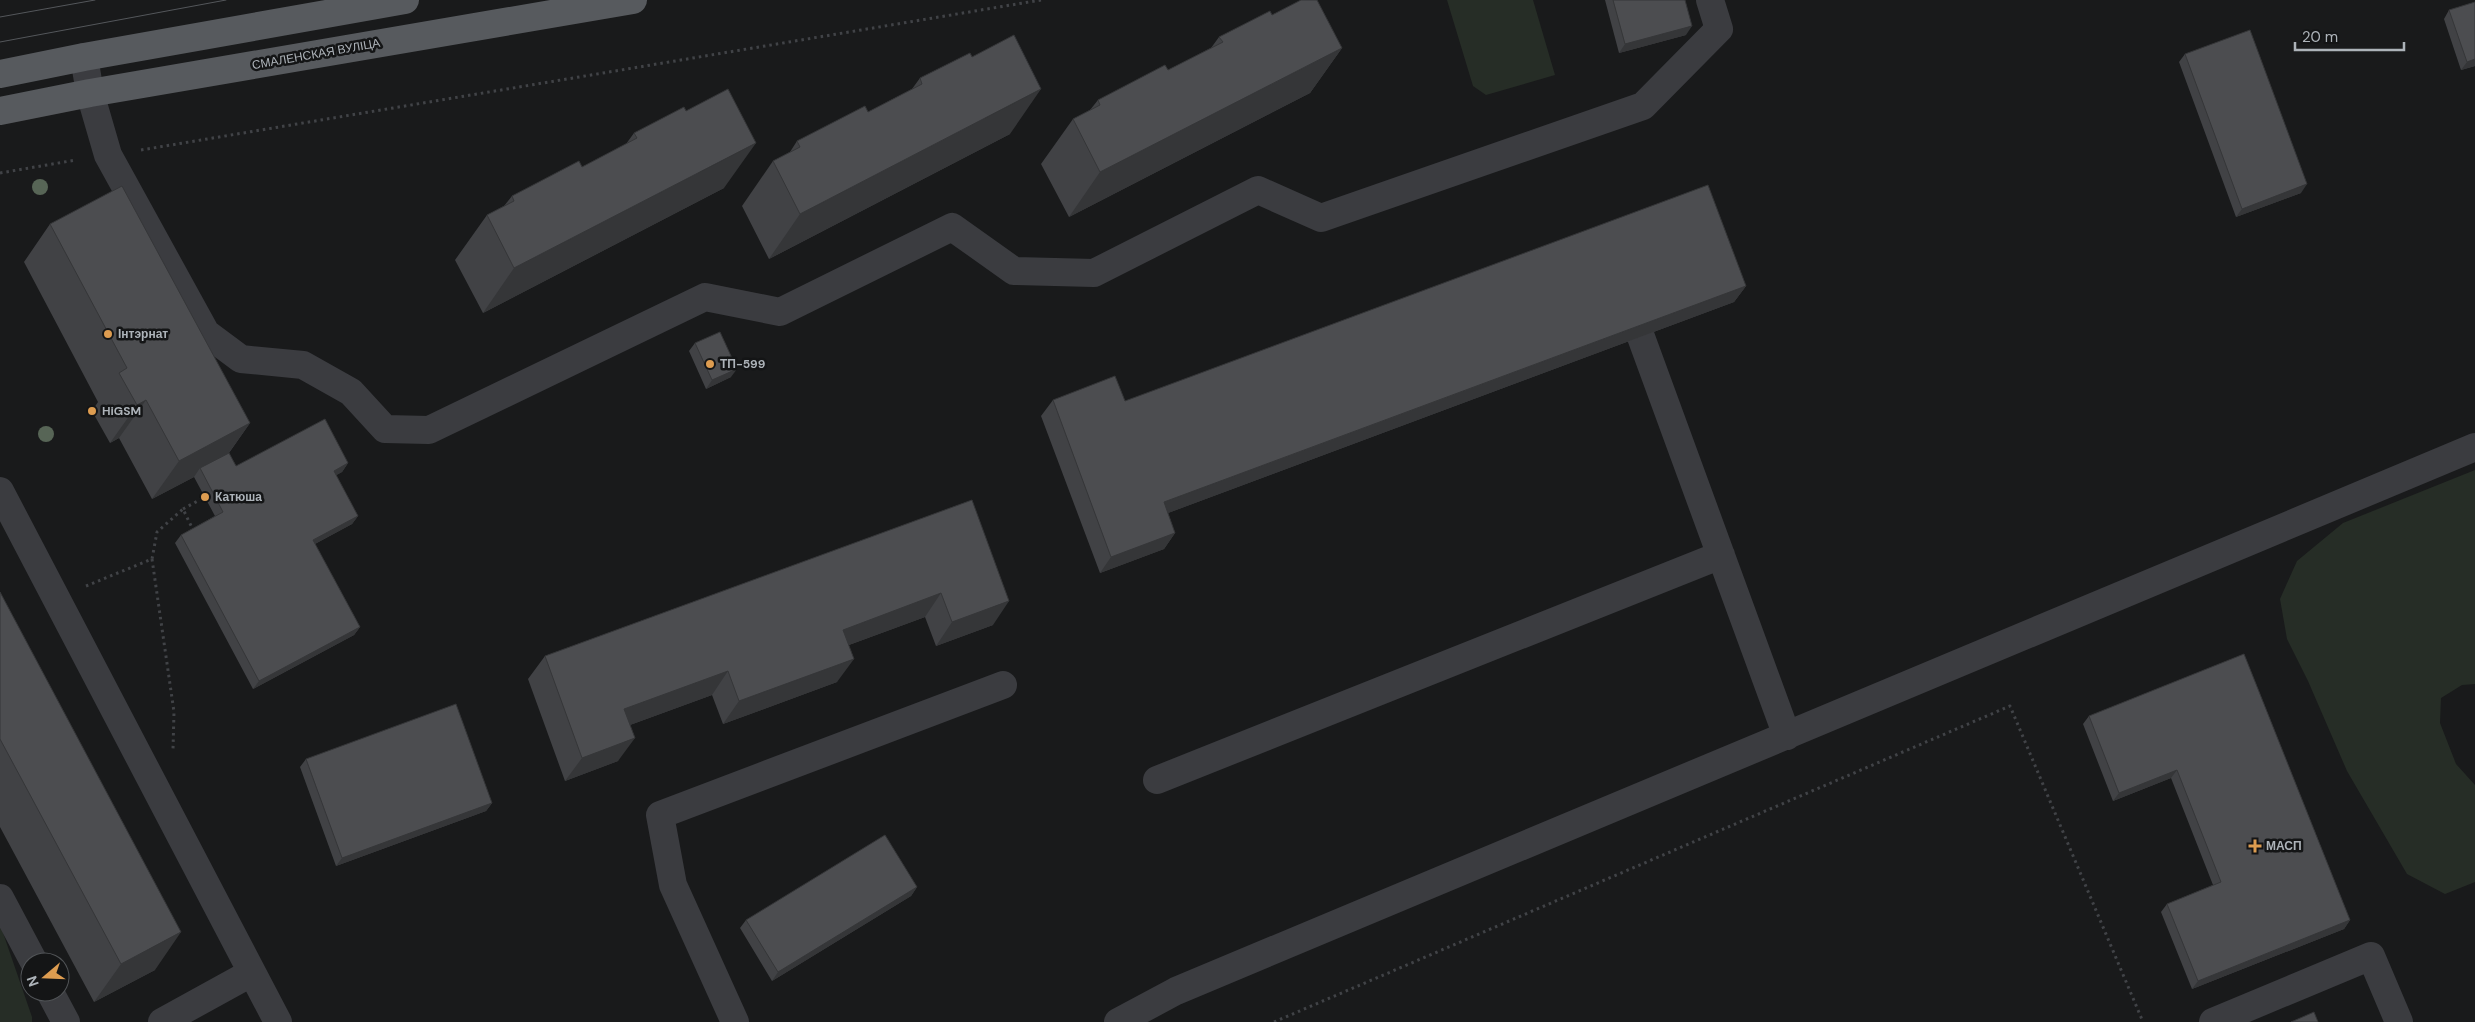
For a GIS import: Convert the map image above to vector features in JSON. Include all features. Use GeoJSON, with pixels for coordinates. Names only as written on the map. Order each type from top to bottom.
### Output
{"type":"FeatureCollection","features":[{"type":"Feature","properties":{"kind":"main road"},"geometry":{"type":"LineString","coordinates":[[0,74],[84,57],[405,0]]}},
{"type":"Feature","properties":{"kind":"main road","name":"СМАЛЕНСКАЯ ВУЛІЦА"},"geometry":{"type":"LineString","coordinates":[[0,111],[90,93],[633,0]]}},
{"type":"Feature","properties":{"kind":"street"},"geometry":{"type":"LineString","coordinates":[[84,57],[90,93],[108,155],[206,333],[241,359],[303,365],[351,392],[385,430],[429,430],[705,296],[780,312],[952,227],[1014,271],[1094,273],[1258,190],[1321,218],[1643,106],[1719,29],[1710,0]]}},
{"type":"Feature","properties":{"kind":"street"},"geometry":{"type":"LineString","coordinates":[[1641,337],[1787,736]]}},
{"type":"Feature","properties":{"kind":"street"},"geometry":{"type":"LineString","coordinates":[[1132,1019],[1176,992],[2475,447]]}},
{"type":"Feature","properties":{"kind":"street"},"geometry":{"type":"LineString","coordinates":[[0,490],[278,1022]]}},
{"type":"Feature","properties":{"kind":"street"},"geometry":{"type":"LineString","coordinates":[[1158,780],[1721,555]]}},
{"type":"Feature","properties":{"kind":"street"},"geometry":{"type":"LineString","coordinates":[[735,1022],[673,885],[660,815],[1003,685]]}},
{"type":"Feature","properties":{"kind":"street"},"geometry":{"type":"LineString","coordinates":[[0,898],[29,952]]}},
{"type":"Feature","properties":{"kind":"street"},"geometry":{"type":"LineString","coordinates":[[2213,1022],[2371,956],[2399,1022]]}},
{"type":"Feature","properties":{"kind":"street"},"geometry":{"type":"LineString","coordinates":[[162,1022],[251,973]]}},
{"type":"Feature","properties":{"kind":"street"},"geometry":{"type":"LineString","coordinates":[[55,1002],[66,1022]]}},
{"type":"Feature","properties":{"kind":"path"},"geometry":{"type":"LineString","coordinates":[[0,173],[1041,0]]}},
{"type":"Feature","properties":{"kind":"path"},"geometry":{"type":"LineString","coordinates":[[173,751],[174,712],[152,559],[157,532],[183,509],[205,497]]}},
{"type":"Feature","properties":{"kind":"path"},"geometry":{"type":"LineString","coordinates":[[183,509],[194,533]]}},
{"type":"Feature","properties":{"kind":"path"},"geometry":{"type":"LineString","coordinates":[[57,598],[152,559]]}},
{"type":"Feature","properties":{"kind":"path"},"geometry":{"type":"LineString","coordinates":[[1274,1022],[2010,706],[2143,1022]]}},
{"type":"Feature","properties":{"kind":"shaded area"},"geometry":{"type":"Polygon","coordinates":[[[1447,0],[1533,0],[1555,75],[1486,95],[1473,86],[1447,0]]]}},
{"type":"Feature","properties":{"kind":"shaded area"},"geometry":{"type":"Polygon","coordinates":[[[2475,470],[2475,684],[2462,685],[2441,698],[2440,723],[2456,764],[2475,785],[2475,882],[2445,894],[2407,874],[2347,771],[2308,681],[2287,639],[2280,599],[2297,561],[2343,523],[2475,470]]]}},
{"type":"Feature","properties":{"kind":"shaded area"},"geometry":{"type":"Polygon","coordinates":[[[0,924],[20,982],[20,1002],[27,1002],[32,1022],[0,1022],[0,924]]]}},
{"type":"Feature","properties":{"kind":"building"},"geometry":{"type":"Polygon","coordinates":[[[1301,0],[1317,0],[1342,48],[1100,172],[1073,119],[1100,105],[1098,100],[1165,65],[1168,70],[1223,42],[1219,37],[1270,11],[1272,15],[1301,0]]]}},
{"type":"Feature","properties":{"kind":"building"},"geometry":{"type":"Polygon","coordinates":[[[1613,0],[1685,0],[1692,26],[1625,44],[1613,0]]]}},
{"type":"Feature","properties":{"kind":"building"},"geometry":{"type":"Polygon","coordinates":[[[2475,2],[2475,59],[2467,62],[2449,10],[2475,2]]]}},
{"type":"Feature","properties":{"kind":"building"},"geometry":{"type":"Polygon","coordinates":[[[2250,30],[2307,184],[2242,209],[2185,54],[2250,30]]]}},
{"type":"Feature","properties":{"kind":"building"},"geometry":{"type":"Polygon","coordinates":[[[1014,35],[1041,89],[800,214],[773,161],[800,147],[797,141],[865,106],[868,112],[922,84],[920,78],[970,53],[972,57],[1014,35]]]}},
{"type":"Feature","properties":{"kind":"building"},"geometry":{"type":"Polygon","coordinates":[[[728,89],[756,143],[514,268],[487,215],[514,201],[512,196],[579,161],[582,167],[637,138],[634,133],[684,107],[686,111],[728,89]]]}},
{"type":"Feature","properties":{"kind":"building"},"geometry":{"type":"Polygon","coordinates":[[[1708,185],[1746,286],[1164,502],[1175,533],[1111,557],[1053,400],[1115,376],[1125,401],[1708,185]]]}},
{"type":"Feature","properties":{"kind":"building"},"geometry":{"type":"Polygon","coordinates":[[[122,186],[250,423],[179,461],[146,400],[137,405],[119,373],[127,368],[50,224],[122,186]]]}},
{"type":"Feature","properties":{"kind":"building"},"geometry":{"type":"Polygon","coordinates":[[[720,332],[737,369],[712,380],[695,343],[720,332]]]}},
{"type":"Feature","properties":{"kind":"building"},"geometry":{"type":"Polygon","coordinates":[[[325,419],[348,463],[334,471],[358,516],[313,540],[360,627],[259,681],[181,535],[223,512],[200,468],[229,453],[236,466],[325,419]]]}},
{"type":"Feature","properties":{"kind":"building"},"geometry":{"type":"Polygon","coordinates":[[[972,500],[1009,601],[952,622],[941,593],[843,630],[854,659],[739,701],[728,671],[624,709],[635,738],[582,758],[545,656],[972,500]]]}},
{"type":"Feature","properties":{"kind":"building"},"geometry":{"type":"Polygon","coordinates":[[[0,592],[181,932],[121,964],[0,739],[0,592]]]}},
{"type":"Feature","properties":{"kind":"building","name":"МАСП"},"geometry":{"type":"Polygon","coordinates":[[[2244,654],[2350,920],[2198,981],[2167,904],[2221,882],[2177,770],[2119,793],[2089,716],[2244,654]]]}},
{"type":"Feature","properties":{"kind":"building"},"geometry":{"type":"Polygon","coordinates":[[[456,704],[492,803],[342,858],[306,759],[456,704]]]}},
{"type":"Feature","properties":{"kind":"building"},"geometry":{"type":"Polygon","coordinates":[[[885,835],[917,887],[778,972],[746,920],[885,835]]]}},
{"type":"Feature","properties":{"kind":"building"},"geometry":{"type":"Polygon","coordinates":[[[2314,1012],[2318,1022],[2291,1022],[2314,1012]]]}},
{"type":"Feature","properties":{"kind":"tram line"},"geometry":{"type":"LineString","coordinates":[[0,17],[95,0]]}},
{"type":"Feature","properties":{"kind":"tram line"},"geometry":{"type":"LineString","coordinates":[[0,42],[226,0]]}},
{"type":"Feature","properties":{"kind":"place","name":"Інтэрнат"},"geometry":{"type":"Point","coordinates":[108,334]}},
{"type":"Feature","properties":{"kind":"place","name":"ТП-599"},"geometry":{"type":"Point","coordinates":[710,364]}},
{"type":"Feature","properties":{"kind":"place","name":"HiGSM"},"geometry":{"type":"Point","coordinates":[92,411]}},
{"type":"Feature","properties":{"kind":"place","name":"Катюша"},"geometry":{"type":"Point","coordinates":[205,497]}},
{"type":"Feature","properties":{"kind":"place","name":"МАСП"},"geometry":{"type":"Point","coordinates":[2255,846]}}]}
